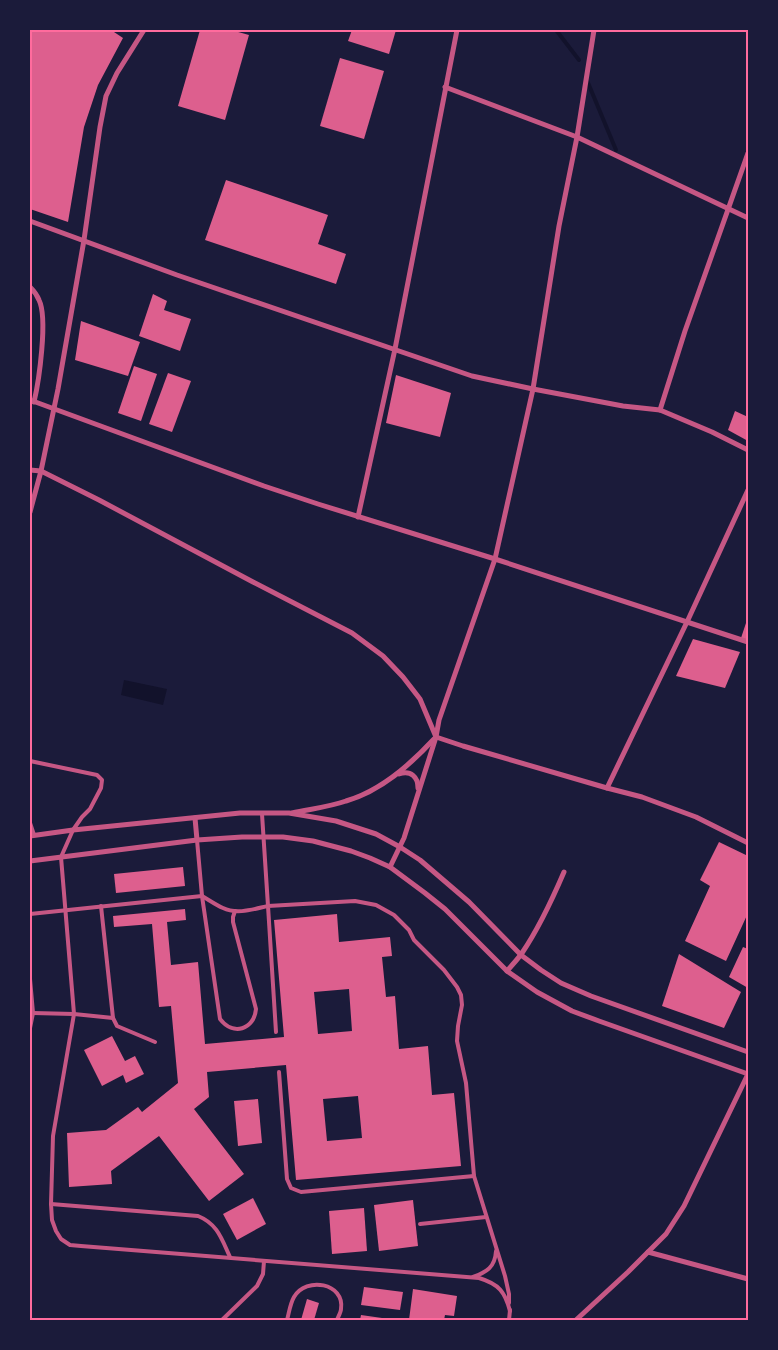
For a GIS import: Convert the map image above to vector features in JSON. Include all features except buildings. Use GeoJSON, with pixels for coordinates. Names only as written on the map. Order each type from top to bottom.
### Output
{"type":"FeatureCollection","features":[{"type":"Feature","properties":{"kind":"street"},"geometry":{"type":"LineString","coordinates":[[358,518],[394,349],[457,30]]}},
{"type":"Feature","properties":{"kind":"street"},"geometry":{"type":"LineString","coordinates":[[390,867],[404,838],[436,736],[439,720],[495,559],[534,390],[559,226],[577,137],[594,30]]}},
{"type":"Feature","properties":{"kind":"street"},"geometry":{"type":"LineString","coordinates":[[30,512],[54,408],[84,240],[106,96],[141,31]]}},
{"type":"Feature","properties":{"kind":"street"},"geometry":{"type":"LineString","coordinates":[[445,88],[577,137],[748,218]]}},
{"type":"Feature","properties":{"kind":"street"},"geometry":{"type":"LineString","coordinates":[[660,410],[748,153]]}},
{"type":"Feature","properties":{"kind":"street"},"geometry":{"type":"LineString","coordinates":[[30,222],[84,240],[176,275],[472,376],[534,390],[623,406],[660,410],[748,450]]}},
{"type":"Feature","properties":{"kind":"street"},"geometry":{"type":"LineString","coordinates":[[30,287],[40,300],[42,314],[39,378],[32,401],[264,486],[358,518],[495,559],[748,642]]}},
{"type":"Feature","properties":{"kind":"street"},"geometry":{"type":"LineString","coordinates":[[30,470],[41,471],[99,500],[352,633],[383,656],[403,677],[420,700],[436,736],[463,746],[642,797],[696,817],[748,843]]}},
{"type":"Feature","properties":{"kind":"street"},"geometry":{"type":"LineString","coordinates":[[607,788],[748,490]]}},
{"type":"Feature","properties":{"kind":"street"},"geometry":{"type":"LineString","coordinates":[[289,814],[346,801],[376,788],[417,757],[436,736]]}},
{"type":"Feature","properties":{"kind":"street"},"geometry":{"type":"LineString","coordinates":[[394,776],[405,772],[413,775],[418,783],[417,796]]}},
{"type":"Feature","properties":{"kind":"street"},"geometry":{"type":"LineString","coordinates":[[32,835],[240,813],[289,814],[336,821],[376,834],[420,860],[470,902],[521,955],[561,983],[591,996],[748,1052]]}},
{"type":"Feature","properties":{"kind":"street"},"geometry":{"type":"LineString","coordinates":[[195,818],[197,840]]}},
{"type":"Feature","properties":{"kind":"street"},"geometry":{"type":"LineString","coordinates":[[30,860],[197,840],[264,836],[313,841],[351,851],[390,867],[445,909],[507,971],[537,992],[572,1010],[748,1074],[684,1206],[666,1234],[576,1320]]}},
{"type":"Feature","properties":{"kind":"street"},"geometry":{"type":"LineString","coordinates":[[507,971],[521,955],[551,901],[564,872]]}},
{"type":"Feature","properties":{"kind":"street"},"geometry":{"type":"LineString","coordinates":[[648,1252],[748,1279]]}},
{"type":"Feature","properties":{"kind":"lane"},"geometry":{"type":"LineString","coordinates":[[30,761],[97,775],[102,780],[101,788],[90,808],[73,830],[61,857],[74,1014],[53,1136],[52,1220],[61,1239],[70,1244],[230,1257],[264,1262],[471,1278],[490,1282],[498,1287],[503,1293],[510,1311]]}},
{"type":"Feature","properties":{"kind":"lane"},"geometry":{"type":"LineString","coordinates":[[262,814],[276,1032]]}},
{"type":"Feature","properties":{"kind":"lane"},"geometry":{"type":"LineString","coordinates":[[30,823],[32,835]]}},
{"type":"Feature","properties":{"kind":"lane"},"geometry":{"type":"LineString","coordinates":[[197,840],[202,896],[220,1019],[227,1026],[238,1029],[244,1028],[251,1023],[256,1015],[256,1009],[233,922],[236,911]]}},
{"type":"Feature","properties":{"kind":"lane"},"geometry":{"type":"LineString","coordinates":[[30,914],[202,896],[225,910],[236,911],[268,906],[356,901],[376,905],[390,912],[402,922],[414,940],[444,970],[461,995],[462,1005],[457,1041],[466,1082],[474,1176],[509,1294],[509,1320]]}},
{"type":"Feature","properties":{"kind":"lane"},"geometry":{"type":"LineString","coordinates":[[102,906],[113,1018],[117,1026],[155,1042]]}},
{"type":"Feature","properties":{"kind":"lane"},"geometry":{"type":"LineString","coordinates":[[30,978],[33,1013],[30,1028]]}},
{"type":"Feature","properties":{"kind":"lane"},"geometry":{"type":"LineString","coordinates":[[33,1013],[74,1014],[113,1018]]}},
{"type":"Feature","properties":{"kind":"lane"},"geometry":{"type":"LineString","coordinates":[[279,1072],[287,1179],[291,1188],[301,1192],[474,1176]]}},
{"type":"Feature","properties":{"kind":"lane"},"geometry":{"type":"LineString","coordinates":[[51,1204],[198,1216],[207,1219],[216,1229],[230,1257]]}},
{"type":"Feature","properties":{"kind":"lane"},"geometry":{"type":"LineString","coordinates":[[420,1224],[486,1217]]}},
{"type":"Feature","properties":{"kind":"lane"},"geometry":{"type":"LineString","coordinates":[[471,1278],[491,1267],[494,1263],[496,1249]]}},
{"type":"Feature","properties":{"kind":"lane"},"geometry":{"type":"LineString","coordinates":[[222,1320],[257,1286],[262,1279],[264,1262]]}},
{"type":"Feature","properties":{"kind":"lane"},"geometry":{"type":"LineString","coordinates":[[287,1320],[294,1296],[304,1287],[314,1284],[325,1285],[333,1289],[339,1297],[342,1308],[337,1320]]}},
{"type":"Feature","properties":{"kind":"shaded area"},"geometry":{"type":"Polygon","coordinates":[[[124,680],[167,689],[163,705],[121,695],[124,680]]]}},
{"type":"Feature","properties":{"kind":"waterway"},"geometry":{"type":"LineString","coordinates":[[556,30],[579,60]]}},
{"type":"Feature","properties":{"kind":"waterway"},"geometry":{"type":"LineString","coordinates":[[586,78],[616,150]]}}]}
